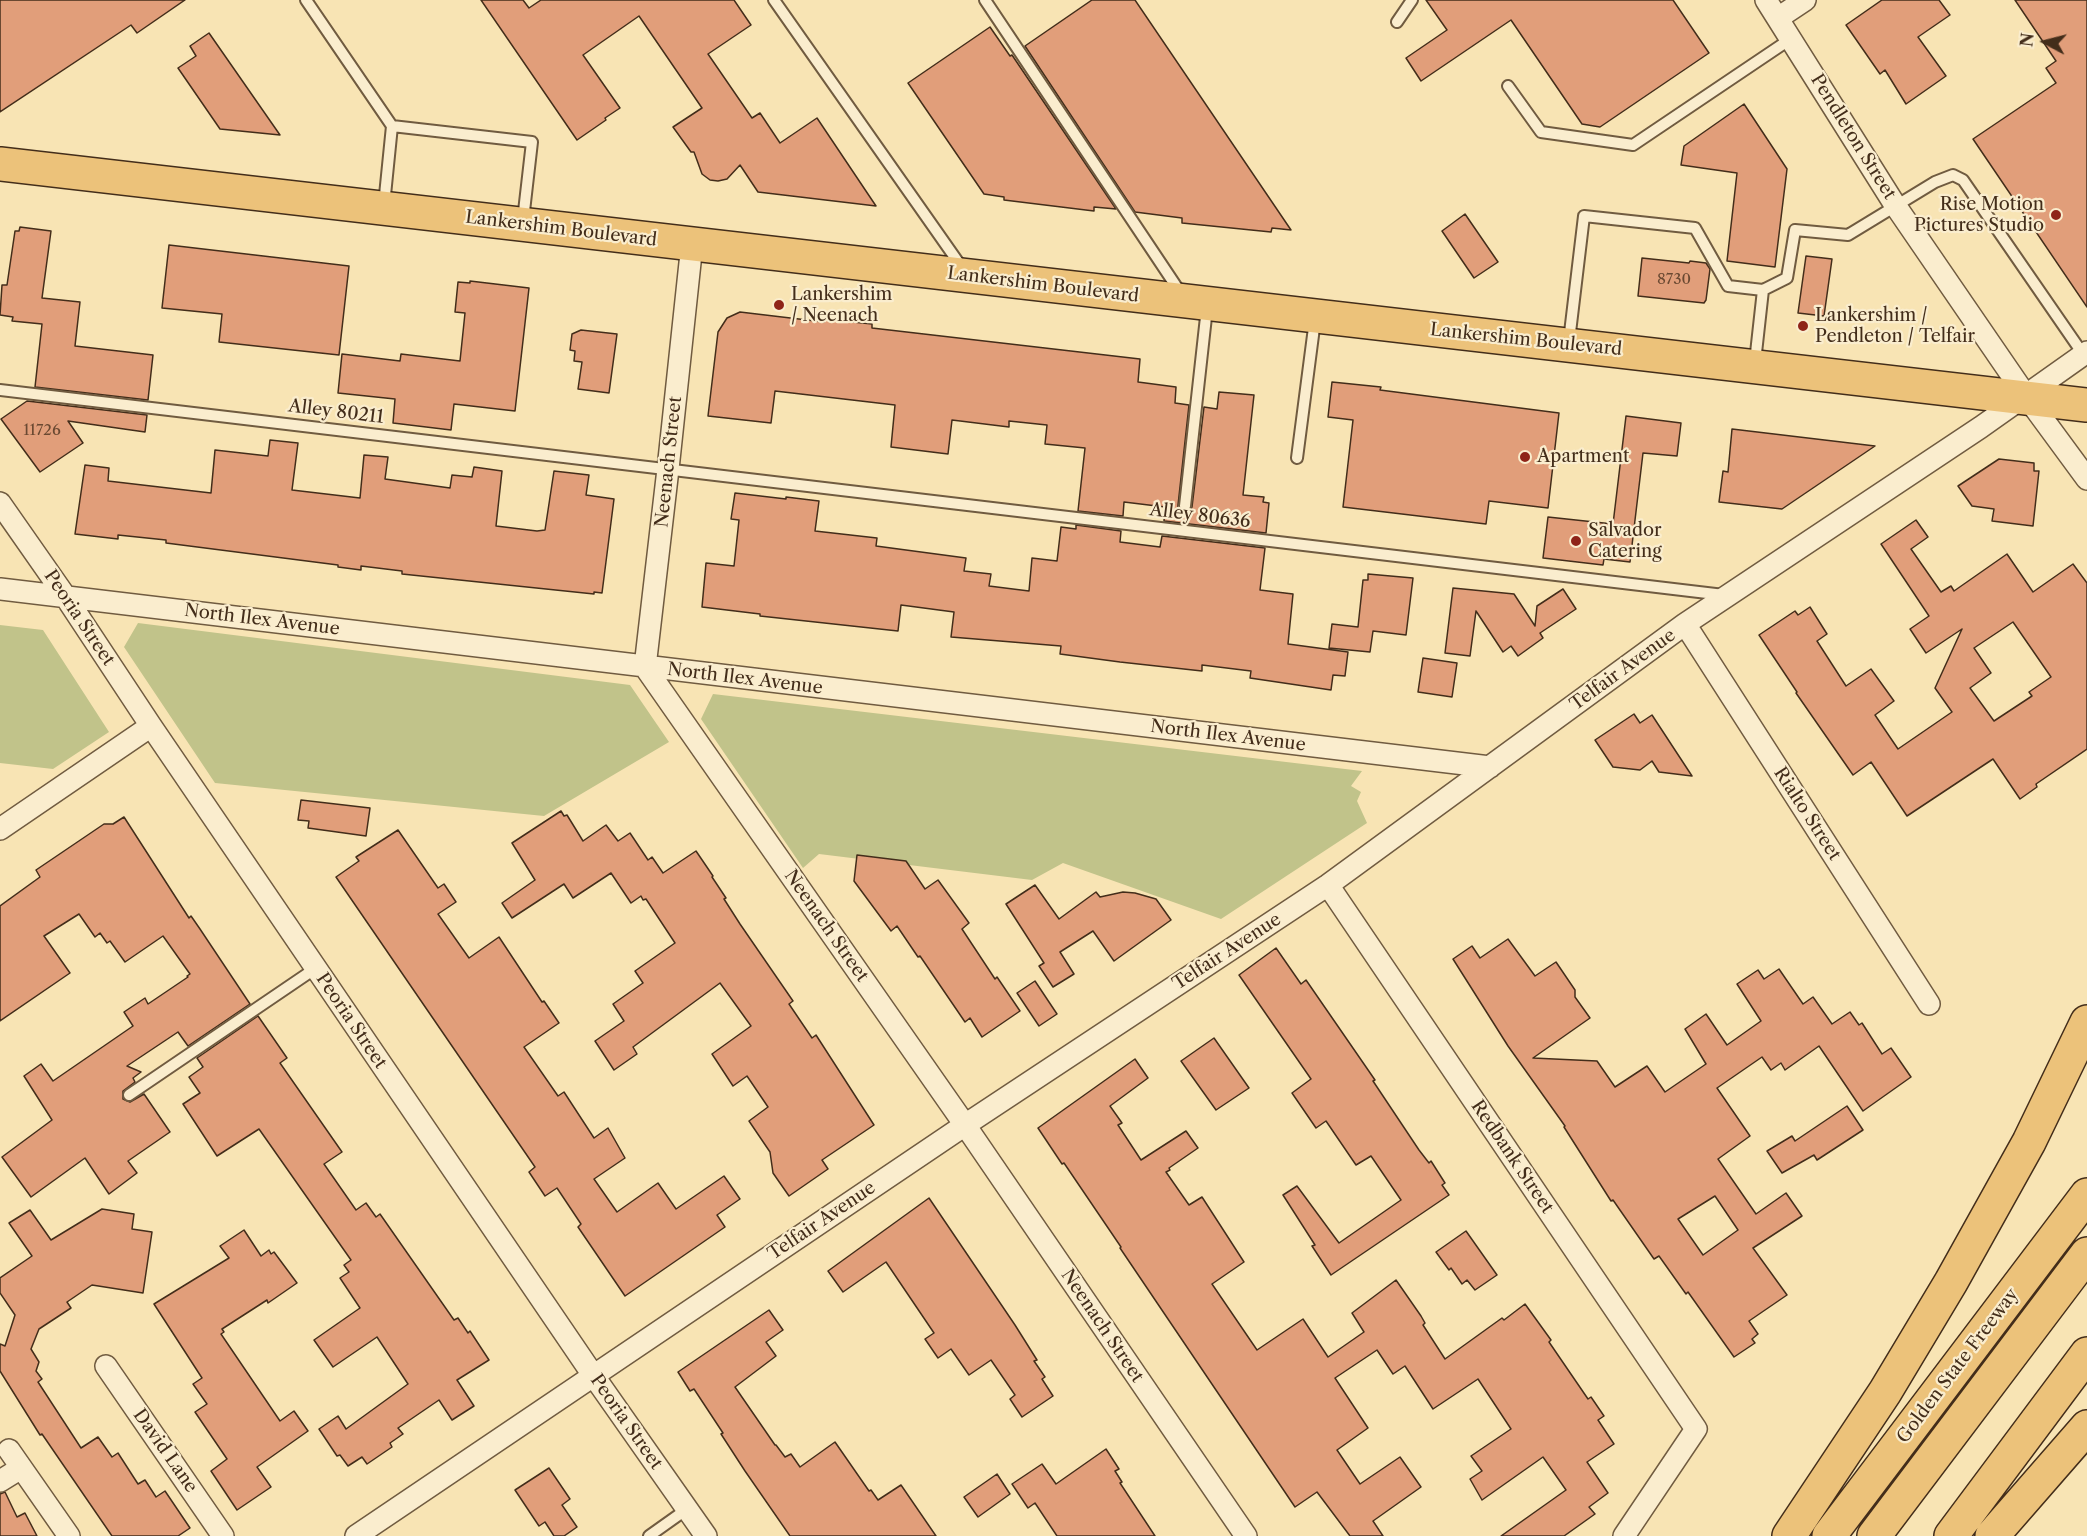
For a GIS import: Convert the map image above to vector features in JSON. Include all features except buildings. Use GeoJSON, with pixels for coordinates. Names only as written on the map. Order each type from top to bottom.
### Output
{"type":"FeatureCollection","features":[{"type":"Feature","properties":{"kind":"main road","name":"Lankershim Boulevard"},"geometry":{"type":"LineString","coordinates":[[0,164],[1197,304],[2026,396],[2087,405]]}},
{"type":"Feature","properties":{"kind":"main road"},"geometry":{"type":"LineString","coordinates":[[1789,1536],[1884,1392],[1951,1282],[2030,1142],[2087,1022]]}},
{"type":"Feature","properties":{"kind":"main road","name":"Golden State Freeway"},"geometry":{"type":"LineString","coordinates":[[1829,1536],[2087,1195]]}},
{"type":"Feature","properties":{"kind":"main road"},"geometry":{"type":"LineString","coordinates":[[1874,1536],[2087,1254]]}},
{"type":"Feature","properties":{"kind":"main road"},"geometry":{"type":"LineString","coordinates":[[1897,1536],[2087,1285]]}},
{"type":"Feature","properties":{"kind":"main road"},"geometry":{"type":"LineString","coordinates":[[1951,1536],[2087,1354]]}},
{"type":"Feature","properties":{"kind":"main road"},"geometry":{"type":"LineString","coordinates":[[1992,1536],[2087,1427]]}},
{"type":"Feature","properties":{"kind":"street","name":"Pendleton Street"},"geometry":{"type":"LineString","coordinates":[[1766,0],[1895,205],[2026,396],[2087,479]]}},
{"type":"Feature","properties":{"kind":"street"},"geometry":{"type":"LineString","coordinates":[[1778,18],[1805,0]]}},
{"type":"Feature","properties":{"kind":"street","name":"Neenach Street"},"geometry":{"type":"LineString","coordinates":[[692,244],[645,667],[965,1125],[1246,1536]]}},
{"type":"Feature","properties":{"kind":"street","name":"Telfair Avenue"},"geometry":{"type":"LineString","coordinates":[[356,1536],[965,1125],[1328,885],[1684,624],[2026,396],[2085,353]]}},
{"type":"Feature","properties":{"kind":"street","name":"Peoria Street"},"geometry":{"type":"LineString","coordinates":[[0,503],[593,1375],[706,1536]]}},
{"type":"Feature","properties":{"kind":"street","name":"North Ilex Avenue"},"geometry":{"type":"LineString","coordinates":[[0,589],[1490,767]]}},
{"type":"Feature","properties":{"kind":"street","name":"Rialto Street"},"geometry":{"type":"LineString","coordinates":[[1684,624],[1929,1004]]}},
{"type":"Feature","properties":{"kind":"street"},"geometry":{"type":"LineString","coordinates":[[0,829],[151,726]]}},
{"type":"Feature","properties":{"kind":"street","name":"Redbank Street"},"geometry":{"type":"LineString","coordinates":[[1328,885],[1696,1429],[1624,1536]]}},
{"type":"Feature","properties":{"kind":"street","name":"David Lane"},"geometry":{"type":"LineString","coordinates":[[106,1366],[223,1536]]}},
{"type":"Feature","properties":{"kind":"street"},"geometry":{"type":"LineString","coordinates":[[9,1450],[69,1536]]}},
{"type":"Feature","properties":{"kind":"street"},"geometry":{"type":"LineString","coordinates":[[0,1481],[21,1468]]}},
{"type":"Feature","properties":{"kind":"lane"},"geometry":{"type":"LineString","coordinates":[[306,0],[392,126],[383,208]]}},
{"type":"Feature","properties":{"kind":"lane"},"geometry":{"type":"LineString","coordinates":[[774,0],[968,276]]}},
{"type":"Feature","properties":{"kind":"lane"},"geometry":{"type":"LineString","coordinates":[[985,0],[1197,304],[1185,506]]}},
{"type":"Feature","properties":{"kind":"lane"},"geometry":{"type":"LineString","coordinates":[[1397,22],[1412,0]]}},
{"type":"Feature","properties":{"kind":"lane"},"geometry":{"type":"LineString","coordinates":[[1508,86],[1541,132],[1633,145],[1792,38]]}},
{"type":"Feature","properties":{"kind":"lane"},"geometry":{"type":"LineString","coordinates":[[392,126],[532,142],[523,224]]}},
{"type":"Feature","properties":{"kind":"lane"},"geometry":{"type":"LineString","coordinates":[[1569,344],[1584,216],[1695,228],[1728,286],[1763,290],[1787,278],[1795,230],[1848,235],[1935,182],[1953,176],[1963,180],[2085,353]]}},
{"type":"Feature","properties":{"kind":"lane"},"geometry":{"type":"LineString","coordinates":[[1754,365],[1763,290]]}},
{"type":"Feature","properties":{"kind":"lane"},"geometry":{"type":"LineString","coordinates":[[1297,458],[1316,317]]}},
{"type":"Feature","properties":{"kind":"lane","name":"Alley 80211"},"geometry":{"type":"LineString","coordinates":[[0,390],[668,470]]}},
{"type":"Feature","properties":{"kind":"lane","name":"Alley 80636"},"geometry":{"type":"LineString","coordinates":[[668,470],[1728,596]]}},
{"type":"Feature","properties":{"kind":"lane"},"geometry":{"type":"LineString","coordinates":[[129,1095],[316,968]]}},
{"type":"Feature","properties":{"kind":"lane"},"geometry":{"type":"LineString","coordinates":[[649,1536],[687,1509]]}},
{"type":"Feature","properties":{"kind":"green space"},"geometry":{"type":"Polygon","coordinates":[[[138,623],[630,685],[669,742],[544,816],[215,783],[124,647],[138,623]]]}},
{"type":"Feature","properties":{"kind":"green space"},"geometry":{"type":"Polygon","coordinates":[[[0,625],[43,630],[109,732],[53,769],[0,763],[0,625]]]}},
{"type":"Feature","properties":{"kind":"green space"},"geometry":{"type":"Polygon","coordinates":[[[713,694],[1362,771],[1351,786],[1361,792],[1357,801],[1367,823],[1221,919],[1063,863],[1032,880],[819,854],[803,868],[701,719],[713,694]]]}},
{"type":"Feature","properties":{"kind":"place","name":"Rise Motion Pictures Studio"},"geometry":{"type":"Point","coordinates":[2056,215]}},
{"type":"Feature","properties":{"kind":"place","name":"Lankershim / Neenach"},"geometry":{"type":"Point","coordinates":[779,305]}},
{"type":"Feature","properties":{"kind":"place","name":"Lankershim / Pendleton / Telfair"},"geometry":{"type":"Point","coordinates":[1803,326]}},
{"type":"Feature","properties":{"kind":"place","name":"Apartment"},"geometry":{"type":"Point","coordinates":[1525,457]}},
{"type":"Feature","properties":{"kind":"place","name":"Salvador Catering"},"geometry":{"type":"Point","coordinates":[1576,541]}}]}
